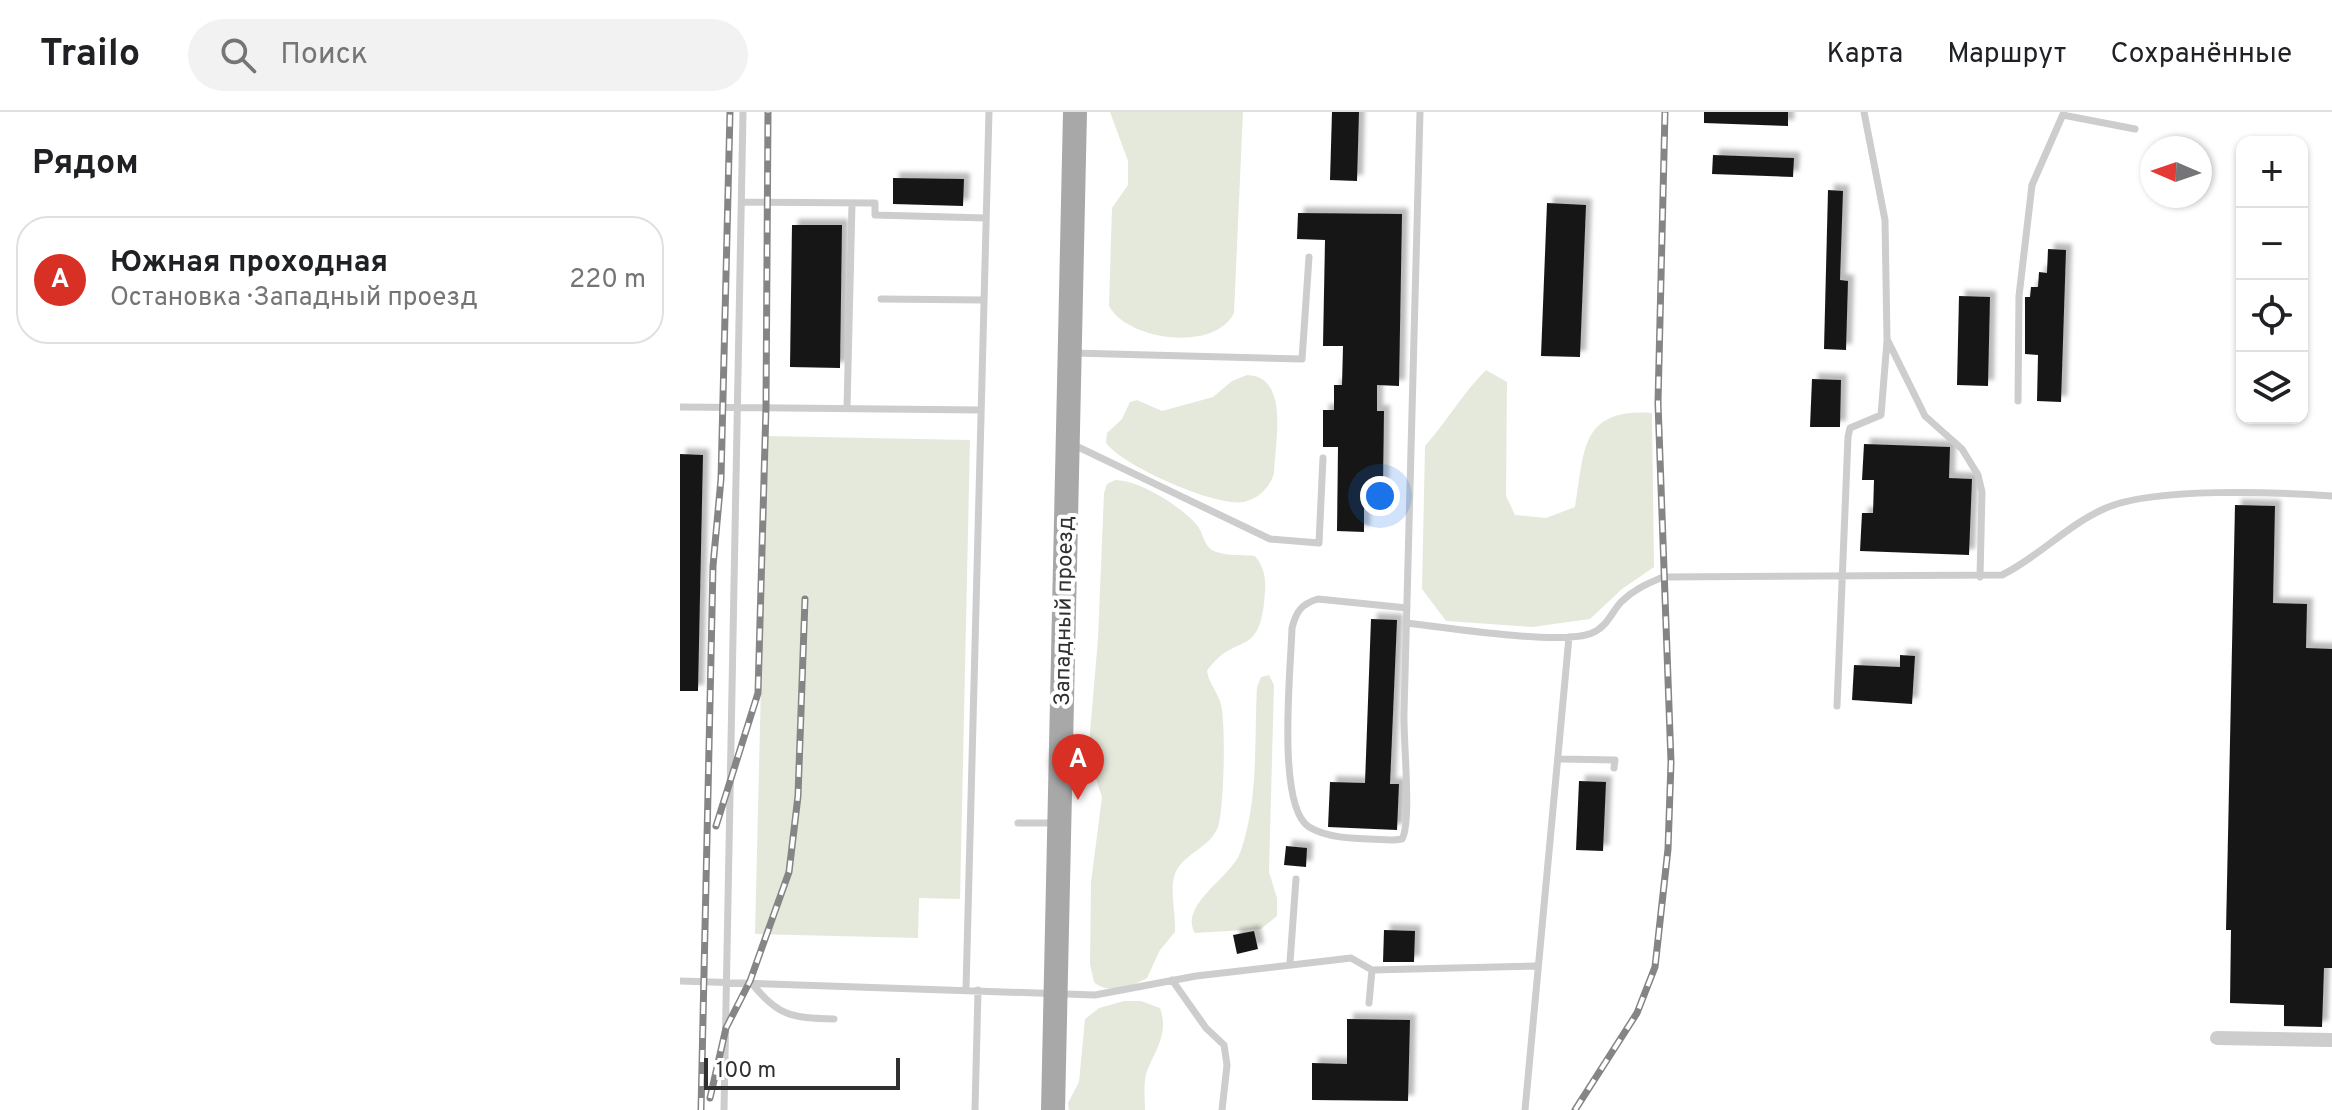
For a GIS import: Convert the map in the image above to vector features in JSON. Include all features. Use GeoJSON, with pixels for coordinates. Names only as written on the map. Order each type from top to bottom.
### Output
{"type":"FeatureCollection","features":[{"type":"Feature","properties":{"kind":"main road","name":"Западный проезд"},"geometry":{"type":"LineString","coordinates":[[1053,1110],[1075,112]]}},
{"type":"Feature","properties":{"kind":"street"},"geometry":{"type":"LineString","coordinates":[[2217,1038],[2332,1040]]}},
{"type":"Feature","properties":{"kind":"lane"},"geometry":{"type":"LineString","coordinates":[[724,1110],[743,112]]}},
{"type":"Feature","properties":{"kind":"lane"},"geometry":{"type":"LineString","coordinates":[[966,989],[989,112]]}},
{"type":"Feature","properties":{"kind":"lane"},"geometry":{"type":"LineString","coordinates":[[1407,608],[1318,599],[1305,602],[1296,613],[1292,628],[1289,760],[1294,803],[1301,821],[1312,829],[1345,836],[1394,840],[1402,839],[1405,833],[1406,623],[1407,608],[1420,112]]}},
{"type":"Feature","properties":{"kind":"lane"},"geometry":{"type":"LineString","coordinates":[[1837,706],[1848,437],[1850,428],[1881,415],[1887,339],[1885,220],[1864,112]]}},
{"type":"Feature","properties":{"kind":"lane"},"geometry":{"type":"LineString","coordinates":[[2018,401],[2019,296],[2032,185],[2063,113],[2135,129]]}},
{"type":"Feature","properties":{"kind":"lane"},"geometry":{"type":"LineString","coordinates":[[742,202],[875,203],[875,215],[986,218]]}},
{"type":"Feature","properties":{"kind":"lane"},"geometry":{"type":"LineString","coordinates":[[847,408],[852,203]]}},
{"type":"Feature","properties":{"kind":"lane"},"geometry":{"type":"LineString","coordinates":[[1071,353],[1302,359],[1309,257]]}},
{"type":"Feature","properties":{"kind":"lane"},"geometry":{"type":"LineString","coordinates":[[881,299],[983,300]]}},
{"type":"Feature","properties":{"kind":"lane"},"geometry":{"type":"LineString","coordinates":[[1887,339],[1925,416],[1962,449],[1978,475],[1982,492],[1980,577]]}},
{"type":"Feature","properties":{"kind":"lane"},"geometry":{"type":"LineString","coordinates":[[680,407],[980,410]]}},
{"type":"Feature","properties":{"kind":"lane"},"geometry":{"type":"LineString","coordinates":[[1069,442],[1270,539],[1319,543],[1323,458]]}},
{"type":"Feature","properties":{"kind":"lane"},"geometry":{"type":"LineString","coordinates":[[1406,623],[1569,637],[1595,632],[1638,587],[1663,577],[2002,575],[2027,562],[2087,518],[2128,502],[2211,494],[2332,496]]}},
{"type":"Feature","properties":{"kind":"lane"},"geometry":{"type":"LineString","coordinates":[[1525,1110],[1535,966],[1561,759],[1569,637]]}},
{"type":"Feature","properties":{"kind":"lane"},"geometry":{"type":"LineString","coordinates":[[1561,759],[1615,760],[1614,768]]}},
{"type":"Feature","properties":{"kind":"lane"},"geometry":{"type":"LineString","coordinates":[[1018,823],[1060,823]]}},
{"type":"Feature","properties":{"kind":"lane"},"geometry":{"type":"LineString","coordinates":[[1290,962],[1296,879]]}},
{"type":"Feature","properties":{"kind":"lane"},"geometry":{"type":"LineString","coordinates":[[680,981],[1112,994],[1172,980],[1290,962],[1351,958],[1372,970],[1535,966]]}},
{"type":"Feature","properties":{"kind":"lane"},"geometry":{"type":"LineString","coordinates":[[1369,1003],[1372,970]]}},
{"type":"Feature","properties":{"kind":"lane"},"geometry":{"type":"LineString","coordinates":[[1172,980],[1206,1028],[1224,1045],[1227,1065],[1222,1110]]}},
{"type":"Feature","properties":{"kind":"lane"},"geometry":{"type":"LineString","coordinates":[[750,981],[765,1001],[784,1015],[834,1019]]}},
{"type":"Feature","properties":{"kind":"lane"},"geometry":{"type":"LineString","coordinates":[[975,1110],[978,990]]}},
{"type":"Feature","properties":{"kind":"shaded area"},"geometry":{"type":"Polygon","coordinates":[[[1110,112],[1243,112],[1234,313],[1224,325],[1209,333],[1191,337],[1152,334],[1119,318],[1109,306],[1112,208],[1128,185],[1128,161],[1110,112]]]}},
{"type":"Feature","properties":{"kind":"shaded area"},"geometry":{"type":"Polygon","coordinates":[[[1486,370],[1507,382],[1506,496],[1515,515],[1546,518],[1575,507],[1585,452],[1598,426],[1628,413],[1652,413],[1654,567],[1622,589],[1590,619],[1532,627],[1446,621],[1422,589],[1425,446],[1486,370]]]}},
{"type":"Feature","properties":{"kind":"shaded area"},"geometry":{"type":"Polygon","coordinates":[[[1247,375],[1261,378],[1270,387],[1277,413],[1274,473],[1267,488],[1254,498],[1230,502],[1192,492],[1131,463],[1106,443],[1107,433],[1122,419],[1130,402],[1137,400],[1162,411],[1213,397],[1232,381],[1247,375]]]}},
{"type":"Feature","properties":{"kind":"shaded area"},"geometry":{"type":"Polygon","coordinates":[[[767,436],[970,440],[960,899],[919,898],[918,938],[755,934],[767,436]]]}},
{"type":"Feature","properties":{"kind":"shaded area"},"geometry":{"type":"Polygon","coordinates":[[[1115,480],[1147,489],[1180,509],[1198,527],[1212,550],[1255,556],[1265,577],[1265,586],[1263,613],[1253,636],[1218,658],[1207,671],[1223,715],[1223,786],[1218,827],[1214,835],[1177,869],[1173,890],[1175,932],[1160,950],[1147,978],[1113,989],[1094,982],[1090,964],[1091,882],[1102,797],[1091,764],[1090,732],[1098,639],[1104,493],[1107,484],[1115,480]]]}},
{"type":"Feature","properties":{"kind":"shaded area"},"geometry":{"type":"Polygon","coordinates":[[[1269,675],[1274,685],[1269,872],[1277,898],[1277,916],[1261,929],[1195,933],[1192,923],[1199,902],[1235,862],[1246,833],[1253,792],[1257,687],[1261,677],[1269,675]]]}},
{"type":"Feature","properties":{"kind":"shaded area"},"geometry":{"type":"Polygon","coordinates":[[[1124,1001],[1141,1001],[1160,1008],[1162,1017],[1160,1041],[1146,1075],[1145,1110],[1069,1110],[1068,1103],[1079,1082],[1085,1019],[1099,1008],[1124,1001]]]}},
{"type":"Feature","properties":{"kind":"building"},"geometry":{"type":"Polygon","coordinates":[[[1332,112],[1359,112],[1357,181],[1330,180],[1332,112]]]}},
{"type":"Feature","properties":{"kind":"building"},"geometry":{"type":"Polygon","coordinates":[[[1704,112],[1788,112],[1788,126],[1704,123],[1704,112]]]}},
{"type":"Feature","properties":{"kind":"building"},"geometry":{"type":"Polygon","coordinates":[[[1713,155],[1794,158],[1793,177],[1712,174],[1713,155]]]}},
{"type":"Feature","properties":{"kind":"building"},"geometry":{"type":"Polygon","coordinates":[[[893,178],[964,179],[963,206],[893,204],[893,178]]]}},
{"type":"Feature","properties":{"kind":"building"},"geometry":{"type":"Polygon","coordinates":[[[1828,190],[1843,191],[1840,280],[1848,281],[1846,350],[1824,349],[1828,190]]]}},
{"type":"Feature","properties":{"kind":"building"},"geometry":{"type":"Polygon","coordinates":[[[1547,203],[1586,205],[1580,357],[1541,356],[1547,203]]]}},
{"type":"Feature","properties":{"kind":"building"},"geometry":{"type":"Polygon","coordinates":[[[1298,213],[1402,214],[1399,386],[1377,385],[1377,411],[1384,411],[1383,485],[1364,485],[1364,532],[1337,531],[1338,447],[1323,447],[1323,410],[1334,410],[1334,385],[1342,385],[1343,346],[1323,346],[1325,240],[1297,239],[1298,213]]]}},
{"type":"Feature","properties":{"kind":"building"},"geometry":{"type":"Polygon","coordinates":[[[792,225],[842,225],[840,368],[790,367],[792,225]]]}},
{"type":"Feature","properties":{"kind":"building"},"geometry":{"type":"Polygon","coordinates":[[[2048,249],[2066,250],[2061,402],[2037,401],[2038,355],[2025,354],[2025,297],[2030,297],[2031,287],[2038,287],[2039,272],[2047,273],[2048,249]]]}},
{"type":"Feature","properties":{"kind":"building"},"geometry":{"type":"Polygon","coordinates":[[[1959,296],[1990,297],[1988,386],[1957,385],[1959,296]]]}},
{"type":"Feature","properties":{"kind":"building"},"geometry":{"type":"Polygon","coordinates":[[[1812,379],[1841,380],[1840,427],[1810,427],[1812,379]]]}},
{"type":"Feature","properties":{"kind":"building"},"geometry":{"type":"Polygon","coordinates":[[[1864,444],[1950,447],[1949,478],[1972,479],[1969,555],[1860,551],[1862,513],[1873,513],[1874,480],[1862,480],[1864,444]]]}},
{"type":"Feature","properties":{"kind":"building"},"geometry":{"type":"Polygon","coordinates":[[[680,454],[703,455],[698,691],[680,691],[680,454]]]}},
{"type":"Feature","properties":{"kind":"building"},"geometry":{"type":"Polygon","coordinates":[[[2235,505],[2275,506],[2273,603],[2307,604],[2306,648],[2332,649],[2332,968],[2324,968],[2322,1027],[2284,1026],[2284,1005],[2230,1003],[2231,930],[2226,930],[2235,505]]]}},
{"type":"Feature","properties":{"kind":"building"},"geometry":{"type":"Polygon","coordinates":[[[1371,619],[1397,620],[1390,784],[1399,784],[1397,830],[1328,827],[1330,782],[1365,783],[1371,619]]]}},
{"type":"Feature","properties":{"kind":"building"},"geometry":{"type":"Polygon","coordinates":[[[1900,655],[1915,656],[1912,704],[1852,700],[1854,665],[1900,667],[1900,655]]]}},
{"type":"Feature","properties":{"kind":"building"},"geometry":{"type":"Polygon","coordinates":[[[1579,781],[1606,782],[1603,851],[1576,850],[1579,781]]]}},
{"type":"Feature","properties":{"kind":"building"},"geometry":{"type":"Polygon","coordinates":[[[1286,846],[1307,848],[1306,867],[1284,865],[1286,846]]]}},
{"type":"Feature","properties":{"kind":"building"},"geometry":{"type":"Polygon","coordinates":[[[1384,930],[1415,931],[1414,962],[1383,962],[1384,930]]]}},
{"type":"Feature","properties":{"kind":"building"},"geometry":{"type":"Polygon","coordinates":[[[1254,931],[1258,949],[1237,954],[1233,935],[1254,931]]]}},
{"type":"Feature","properties":{"kind":"building"},"geometry":{"type":"Polygon","coordinates":[[[1347,1019],[1410,1020],[1408,1101],[1312,1100],[1312,1063],[1347,1064],[1347,1019]]]}},
{"type":"Feature","properties":{"kind":"railway"},"geometry":{"type":"LineString","coordinates":[[701,1110],[713,566],[721,479],[730,112]]}},
{"type":"Feature","properties":{"kind":"railway"},"geometry":{"type":"LineString","coordinates":[[716,826],[758,693],[766,407],[768,112]]}},
{"type":"Feature","properties":{"kind":"railway"},"geometry":{"type":"LineString","coordinates":[[1575,1110],[1637,1013],[1655,967],[1668,849],[1671,762],[1658,403],[1665,112]]}},
{"type":"Feature","properties":{"kind":"railway"},"geometry":{"type":"LineString","coordinates":[[710,1098],[726,1028],[750,981],[789,872],[798,796],[805,599]]}},
{"type":"Feature","properties":{"kind":"place","name":"Южная проходная"},"geometry":{"type":"Point","coordinates":[1078,800]}}]}
